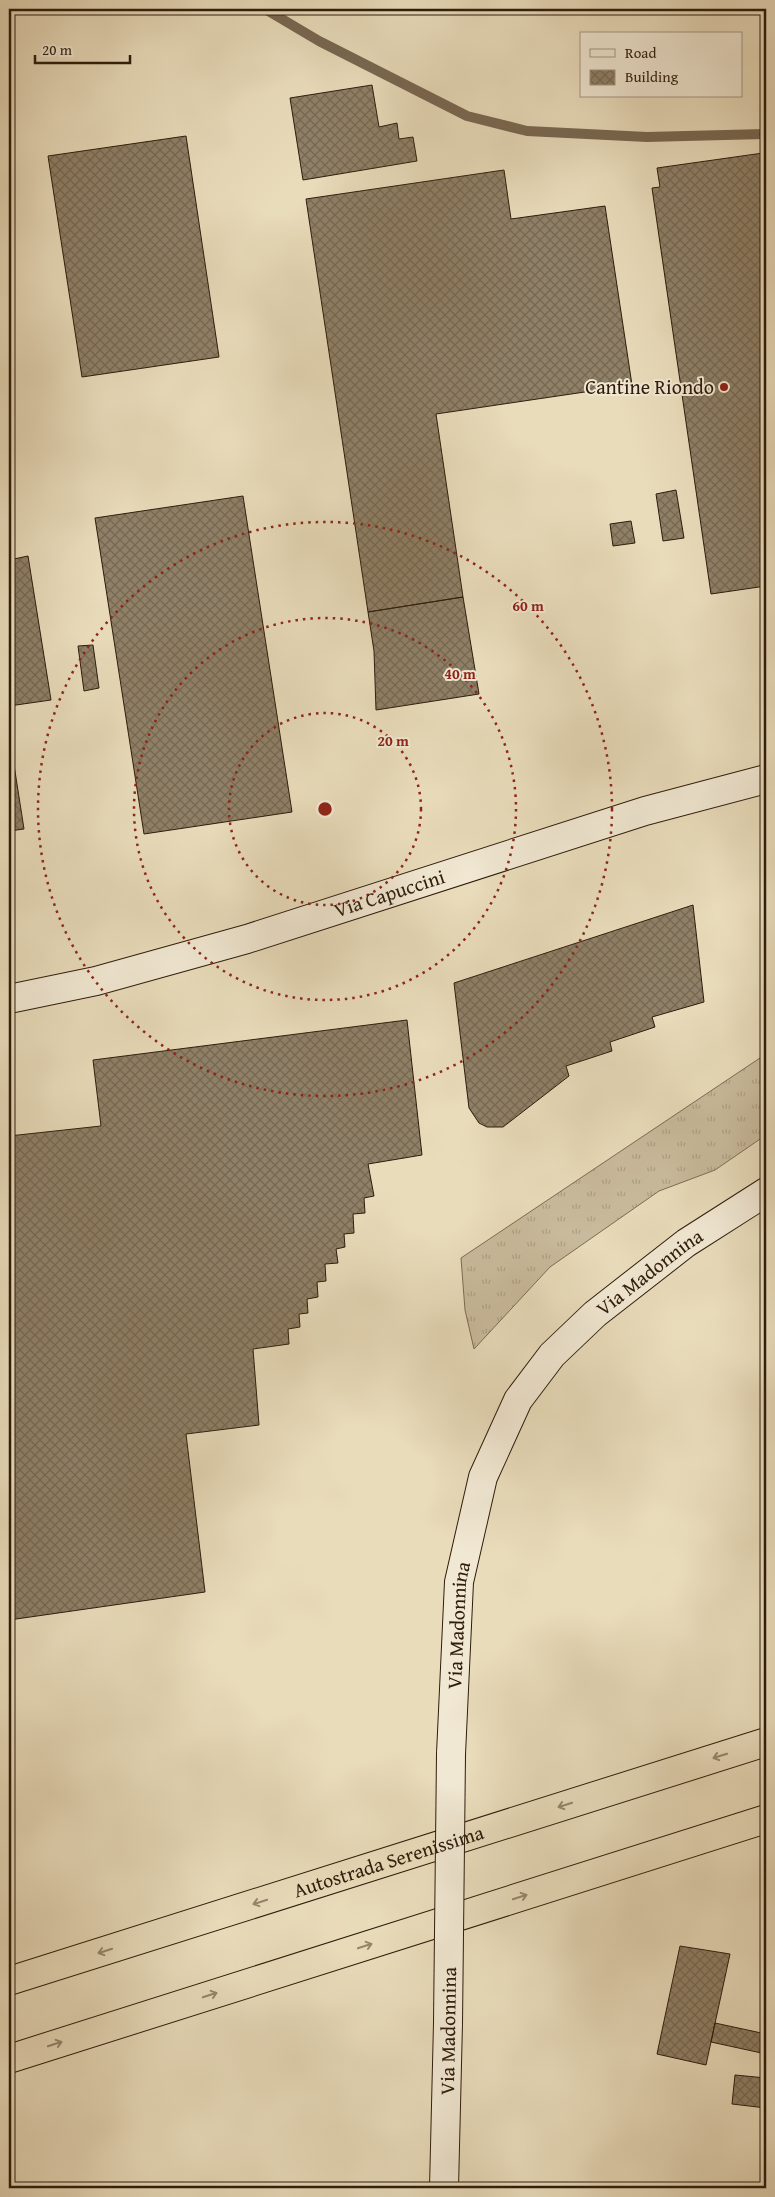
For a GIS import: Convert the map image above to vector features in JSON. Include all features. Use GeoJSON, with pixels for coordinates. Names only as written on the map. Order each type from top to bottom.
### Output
{"type":"FeatureCollection","features":[{"type":"Feature","properties":{"kind":"highway","name":"Autostrada Serenissima"},"geometry":{"type":"LineString","coordinates":[[9,1981],[766,1742]]}},
{"type":"Feature","properties":{"kind":"highway"},"geometry":{"type":"LineString","coordinates":[[9,2059],[766,1819]]}},
{"type":"Feature","properties":{"kind":"main road","name":"Via Capuccini"},"geometry":{"type":"LineString","coordinates":[[9,999],[96,981],[247,939],[645,811],[760,782]]}},
{"type":"Feature","properties":{"kind":"main road","name":"Via Madonnina"},"geometry":{"type":"LineString","coordinates":[[444,2188],[451,1754],[459,1582],[483,1477],[518,1400],[552,1355],[595,1314],[686,1243],[766,1192]]}},
{"type":"Feature","properties":{"kind":"green space"},"geometry":{"type":"Polygon","coordinates":[[[766,1054],[766,1135],[715,1170],[659,1191],[550,1267],[474,1349],[465,1310],[461,1258],[766,1054]]]}},
{"type":"Feature","properties":{"kind":"building"},"geometry":{"type":"Polygon","coordinates":[[[372,85],[379,127],[397,123],[399,139],[413,137],[417,161],[303,180],[290,98],[372,85]]]}},
{"type":"Feature","properties":{"kind":"building"},"geometry":{"type":"Polygon","coordinates":[[[760,133],[766,134],[766,174],[763,153],[760,133]]]}},
{"type":"Feature","properties":{"kind":"building"},"geometry":{"type":"Polygon","coordinates":[[[186,136],[219,357],[82,377],[48,156],[186,136]]]}},
{"type":"Feature","properties":{"kind":"building","name":"Cantine Riondo"},"geometry":{"type":"Polygon","coordinates":[[[763,153],[766,174],[766,586],[711,594],[652,188],[660,187],[657,168],[763,153]]]}},
{"type":"Feature","properties":{"kind":"building"},"geometry":{"type":"Polygon","coordinates":[[[504,170],[511,219],[605,206],[632,385],[436,414],[463,597],[368,612],[306,199],[504,170]]]}},
{"type":"Feature","properties":{"kind":"building"},"geometry":{"type":"Polygon","coordinates":[[[676,490],[684,538],[663,541],[656,494],[676,490]]]}},
{"type":"Feature","properties":{"kind":"building"},"geometry":{"type":"Polygon","coordinates":[[[243,496],[292,812],[144,834],[95,518],[243,496]]]}},
{"type":"Feature","properties":{"kind":"building"},"geometry":{"type":"Polygon","coordinates":[[[631,521],[635,543],[613,546],[610,524],[631,521]]]}},
{"type":"Feature","properties":{"kind":"building"},"geometry":{"type":"Polygon","coordinates":[[[28,556],[51,700],[9,706],[9,560],[28,556]]]}},
{"type":"Feature","properties":{"kind":"building"},"geometry":{"type":"Polygon","coordinates":[[[463,597],[479,694],[376,710],[374,651],[368,612],[463,597]]]}},
{"type":"Feature","properties":{"kind":"building"},"geometry":{"type":"Polygon","coordinates":[[[93,645],[99,688],[84,691],[78,646],[93,645]]]}},
{"type":"Feature","properties":{"kind":"building"},"geometry":{"type":"Polygon","coordinates":[[[9,733],[24,829],[9,831],[9,733]]]}},
{"type":"Feature","properties":{"kind":"building"},"geometry":{"type":"Polygon","coordinates":[[[693,905],[704,1002],[652,1017],[655,1027],[610,1042],[612,1051],[566,1066],[569,1076],[503,1127],[487,1127],[479,1123],[469,1108],[454,983],[693,905]]]}},
{"type":"Feature","properties":{"kind":"building"},"geometry":{"type":"Polygon","coordinates":[[[407,1020],[422,1155],[368,1164],[374,1196],[364,1198],[365,1213],[353,1214],[354,1233],[344,1234],[345,1247],[336,1249],[338,1263],[325,1264],[326,1281],[317,1282],[318,1297],[307,1299],[308,1313],[299,1314],[300,1327],[288,1329],[289,1344],[253,1349],[259,1425],[186,1434],[205,1592],[9,1620],[9,1136],[101,1126],[93,1060],[407,1020]]]}},
{"type":"Feature","properties":{"kind":"building"},"geometry":{"type":"Polygon","coordinates":[[[680,1946],[730,1954],[706,2065],[657,2054],[680,1946]]]}},
{"type":"Feature","properties":{"kind":"building"},"geometry":{"type":"Polygon","coordinates":[[[715,2023],[766,2034],[766,2054],[711,2042],[715,2023]]]}},
{"type":"Feature","properties":{"kind":"building"},"geometry":{"type":"Polygon","coordinates":[[[735,2075],[766,2078],[766,2108],[732,2104],[735,2075]]]}},
{"type":"Feature","properties":{"kind":"waterway"},"geometry":{"type":"LineString","coordinates":[[265,9],[319,41],[467,116],[527,131],[647,137],[766,134]]}},
{"type":"Feature","properties":{"kind":"place","name":"Cantine Riondo"},"geometry":{"type":"Point","coordinates":[724,387]}}]}
